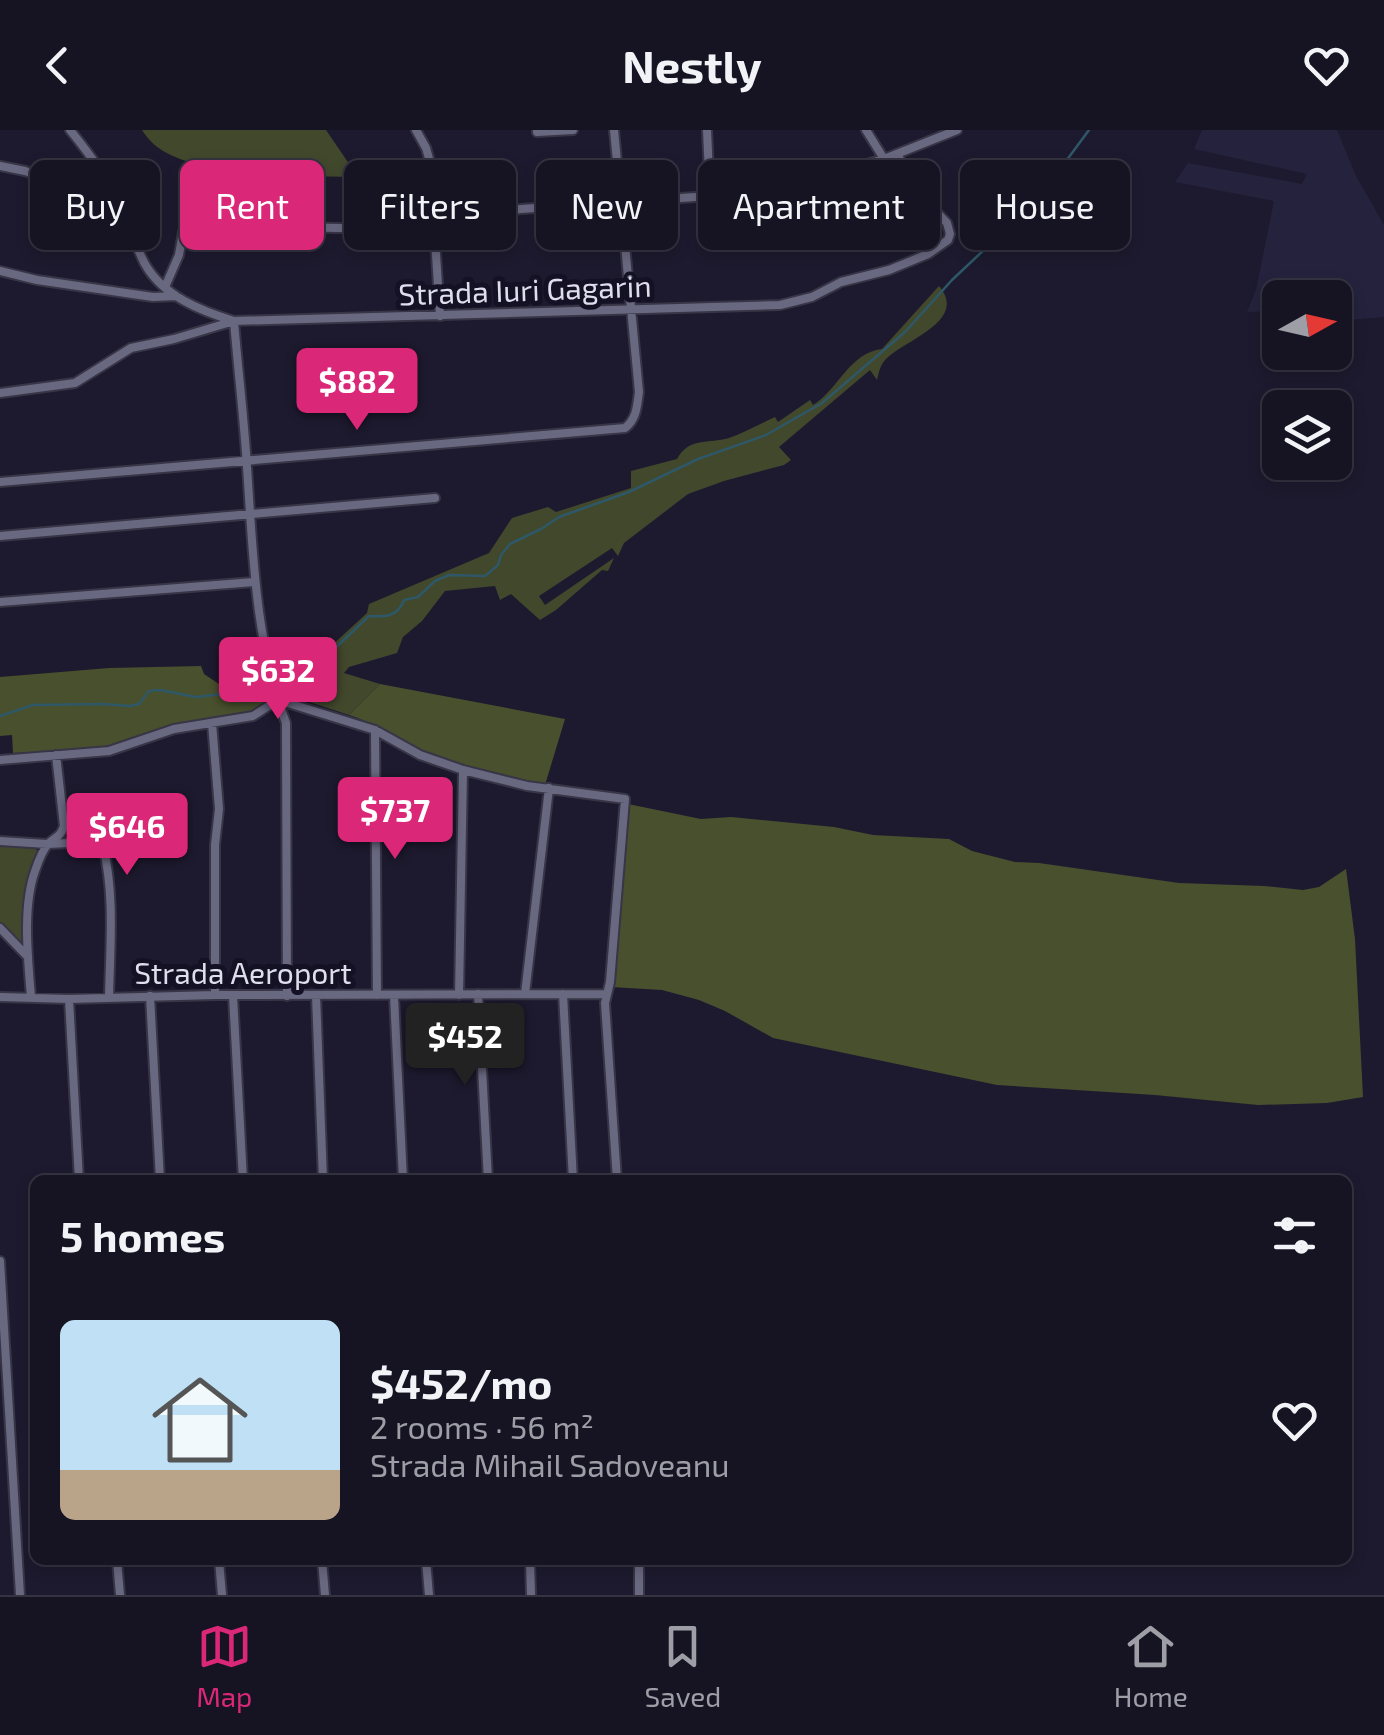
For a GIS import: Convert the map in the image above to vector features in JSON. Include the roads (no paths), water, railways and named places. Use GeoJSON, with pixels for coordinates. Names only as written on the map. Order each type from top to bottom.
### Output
{"type":"FeatureCollection","features":[{"type":"Feature","properties":{"kind":"street"},"geometry":{"type":"LineString","coordinates":[[70,130],[92,160]]}},
{"type":"Feature","properties":{"kind":"street"},"geometry":{"type":"LineString","coordinates":[[416,130],[429,160]]}},
{"type":"Feature","properties":{"kind":"street"},"geometry":{"type":"LineString","coordinates":[[537,131],[573,130]]}},
{"type":"Feature","properties":{"kind":"street"},"geometry":{"type":"LineString","coordinates":[[614,130],[617,160]]}},
{"type":"Feature","properties":{"kind":"street"},"geometry":{"type":"LineString","coordinates":[[708,130],[709,160]]}},
{"type":"Feature","properties":{"kind":"street"},"geometry":{"type":"LineString","coordinates":[[866,130],[884,159]]}},
{"type":"Feature","properties":{"kind":"street"},"geometry":{"type":"LineString","coordinates":[[881,160],[957,130]]}},
{"type":"Feature","properties":{"kind":"street","name":"Strada Iuri Gagarin"},"geometry":{"type":"LineString","coordinates":[[0,393],[75,383],[132,348],[234,322],[780,306],[800,302],[830,286],[928,254],[948,240],[947,223],[916,191],[897,154]]}},
{"type":"Feature","properties":{"kind":"street"},"geometry":{"type":"LineString","coordinates":[[0,166],[30,174]]}},
{"type":"Feature","properties":{"kind":"street"},"geometry":{"type":"LineString","coordinates":[[165,287],[179,254],[183,232],[191,225],[344,226]]}},
{"type":"Feature","properties":{"kind":"street"},"geometry":{"type":"LineString","coordinates":[[140,250],[146,265],[176,296],[234,322],[254,582],[271,680],[286,724],[287,996]]}},
{"type":"Feature","properties":{"kind":"street"},"geometry":{"type":"LineString","coordinates":[[436,250],[440,316]]}},
{"type":"Feature","properties":{"kind":"street"},"geometry":{"type":"LineString","coordinates":[[0,482],[625,428],[635,416],[638,392],[625,250]]}},
{"type":"Feature","properties":{"kind":"street"},"geometry":{"type":"LineString","coordinates":[[0,271],[152,298],[176,296]]}},
{"type":"Feature","properties":{"kind":"street"},"geometry":{"type":"LineString","coordinates":[[0,536],[435,498]]}},
{"type":"Feature","properties":{"kind":"street"},"geometry":{"type":"LineString","coordinates":[[0,602],[254,582]]}},
{"type":"Feature","properties":{"kind":"street"},"geometry":{"type":"LineString","coordinates":[[0,760],[109,751],[174,730],[252,716],[278,700],[376,730],[420,755],[463,770],[527,786],[625,799],[607,994],[617,1175]]}},
{"type":"Feature","properties":{"kind":"street"},"geometry":{"type":"LineString","coordinates":[[212,723],[219,810],[215,845],[215,995]]}},
{"type":"Feature","properties":{"kind":"street"},"geometry":{"type":"LineString","coordinates":[[376,730],[377,995]]}},
{"type":"Feature","properties":{"kind":"street"},"geometry":{"type":"LineString","coordinates":[[31,997],[31,884],[47,844],[61,835],[64,826],[56,755]]}},
{"type":"Feature","properties":{"kind":"street"},"geometry":{"type":"LineString","coordinates":[[460,995],[463,770]]}},
{"type":"Feature","properties":{"kind":"street"},"geometry":{"type":"LineString","coordinates":[[525,994],[548,788]]}},
{"type":"Feature","properties":{"kind":"street"},"geometry":{"type":"LineString","coordinates":[[0,841],[85,842],[103,846],[110,913],[110,998]]}},
{"type":"Feature","properties":{"kind":"street"},"geometry":{"type":"LineString","coordinates":[[0,928],[28,957]]}},
{"type":"Feature","properties":{"kind":"street"},"geometry":{"type":"LineString","coordinates":[[478,994],[488,1175]]}},
{"type":"Feature","properties":{"kind":"street"},"geometry":{"type":"LineString","coordinates":[[563,994],[573,1175]]}},
{"type":"Feature","properties":{"kind":"street","name":"Strada Aeroport"},"geometry":{"type":"LineString","coordinates":[[0,997],[607,994]]}},
{"type":"Feature","properties":{"kind":"street"},"geometry":{"type":"LineString","coordinates":[[150,996],[160,1175]]}},
{"type":"Feature","properties":{"kind":"street"},"geometry":{"type":"LineString","coordinates":[[232,996],[243,1175]]}},
{"type":"Feature","properties":{"kind":"street"},"geometry":{"type":"LineString","coordinates":[[316,996],[323,1175]]}},
{"type":"Feature","properties":{"kind":"street"},"geometry":{"type":"LineString","coordinates":[[394,996],[403,1175]]}},
{"type":"Feature","properties":{"kind":"street"},"geometry":{"type":"LineString","coordinates":[[69,998],[79,1175]]}},
{"type":"Feature","properties":{"kind":"street"},"geometry":{"type":"LineString","coordinates":[[0,1262],[20,1595]]}},
{"type":"Feature","properties":{"kind":"street"},"geometry":{"type":"LineString","coordinates":[[118,1565],[120,1595]]}},
{"type":"Feature","properties":{"kind":"street"},"geometry":{"type":"LineString","coordinates":[[219,1565],[222,1595]]}},
{"type":"Feature","properties":{"kind":"street"},"geometry":{"type":"LineString","coordinates":[[322,1565],[325,1595]]}},
{"type":"Feature","properties":{"kind":"street"},"geometry":{"type":"LineString","coordinates":[[426,1565],[429,1595]]}},
{"type":"Feature","properties":{"kind":"street"},"geometry":{"type":"LineString","coordinates":[[530,1565],[530,1595]]}},
{"type":"Feature","properties":{"kind":"street"},"geometry":{"type":"LineString","coordinates":[[638,1565],[640,1595]]}},
{"type":"Feature","properties":{"kind":"waterway"},"geometry":{"type":"LineString","coordinates":[[0,716],[33,705],[130,706],[139,704],[149,691],[196,697],[222,694],[297,676],[330,653],[369,616],[395,613],[404,600],[418,597],[435,581],[449,575],[485,576],[498,565],[510,544],[559,517],[766,435],[822,403],[905,332],[952,280],[1038,199],[1089,130]]}}]}
